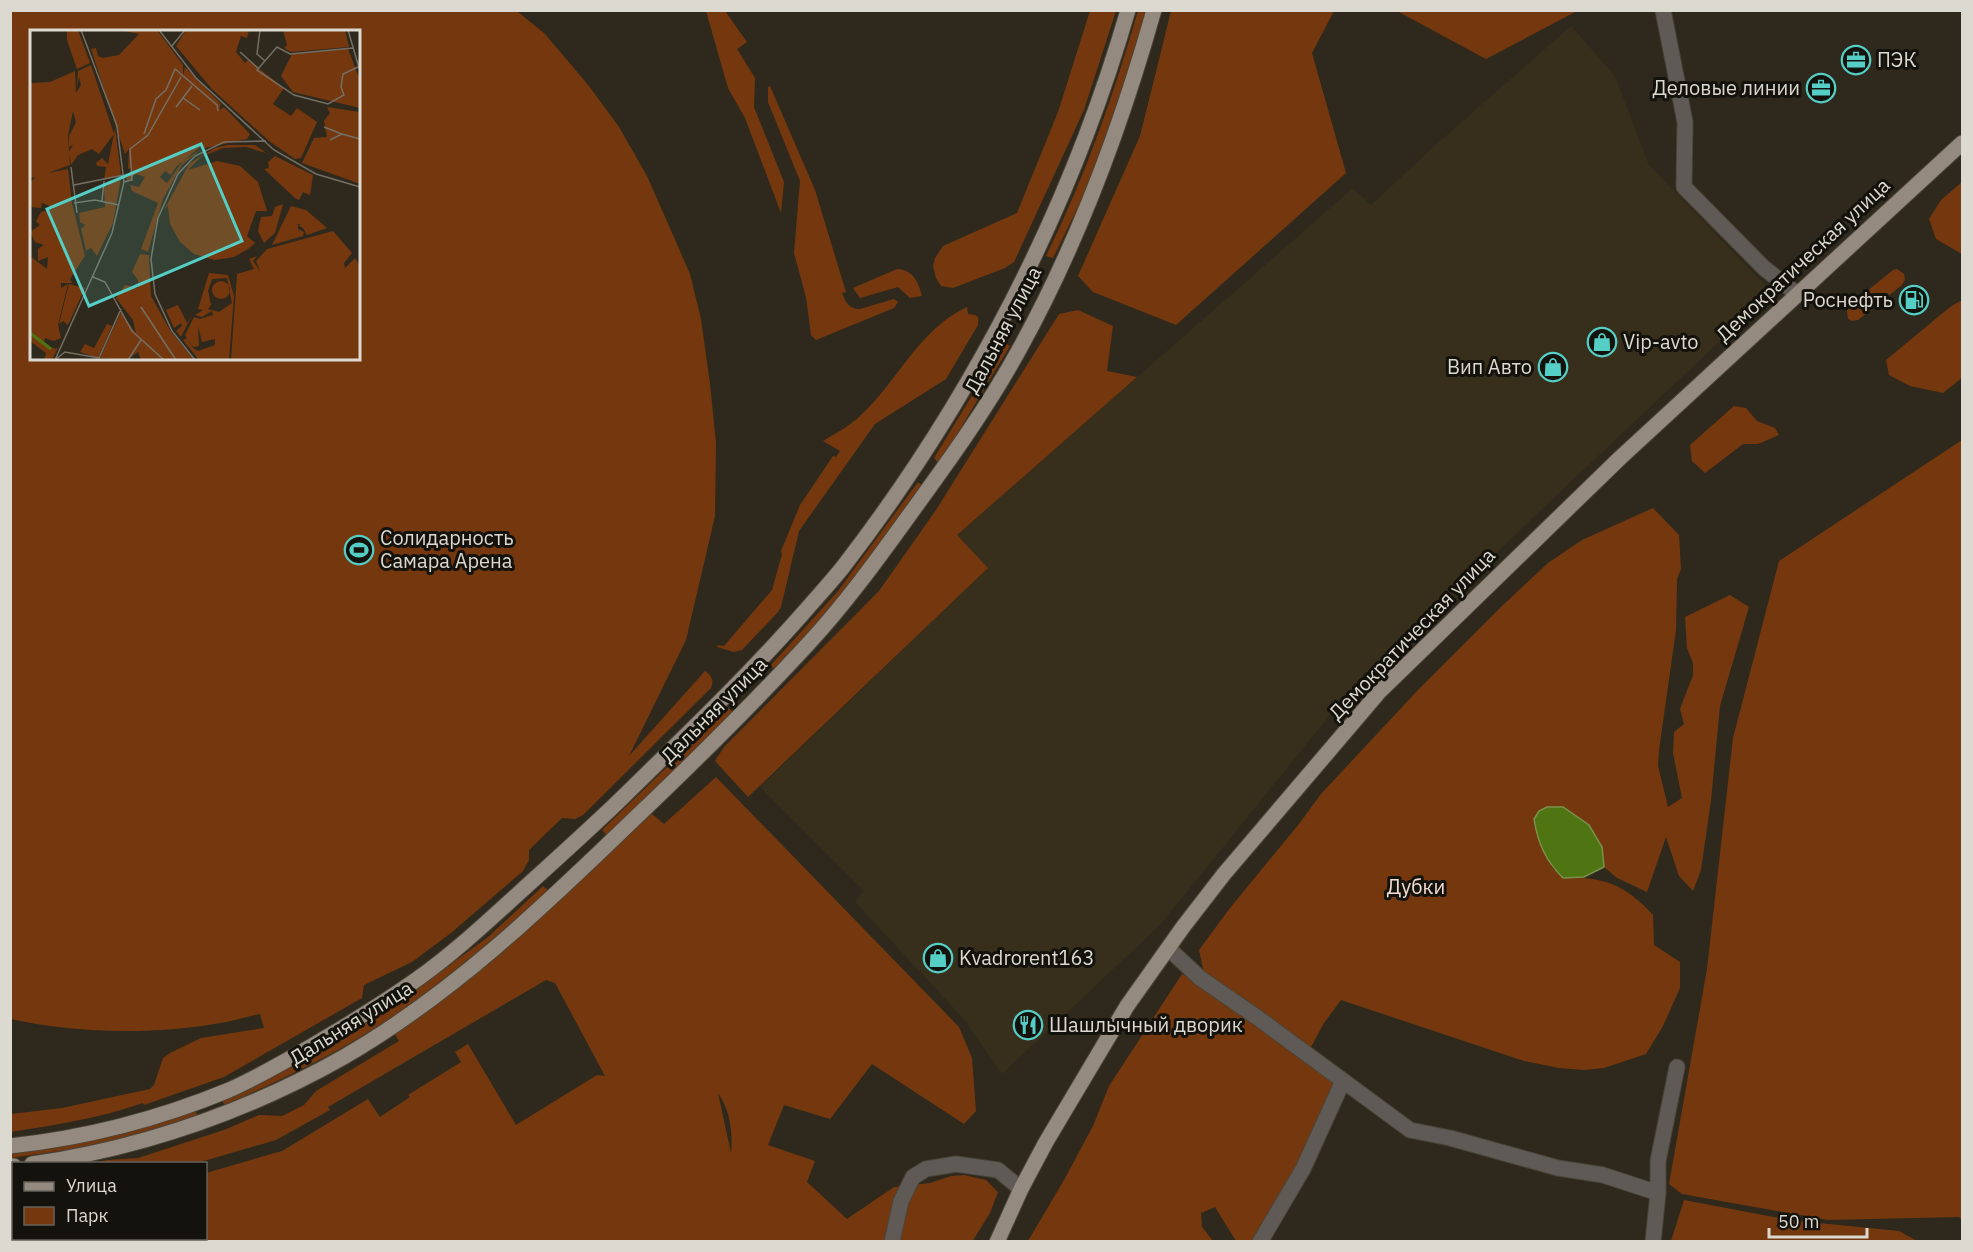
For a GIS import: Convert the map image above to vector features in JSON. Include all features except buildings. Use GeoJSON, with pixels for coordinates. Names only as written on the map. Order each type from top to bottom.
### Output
{"type":"FeatureCollection","features":[{"type":"Feature","properties":{"kind":"main road","name":"Дальняя улица"},"geometry":{"type":"LineString","coordinates":[[10,1146],[55,1141],[165,1114],[230,1089],[355,1021],[417,979],[475,933],[595,825],[740,681],[842,569],[917,464],[986,351],[1052,219],[1108,79],[1128,10]]}},
{"type":"Feature","properties":{"kind":"main road","name":"Дальняя улица"},"geometry":{"type":"LineString","coordinates":[[43,1162],[119,1148],[160,1137],[212,1117],[285,1088],[396,1024],[510,936],[703,753],[757,698],[812,640],[878,558],[982,413],[1019,350],[1083,219],[1134,82],[1154,10]]}},
{"type":"Feature","properties":{"kind":"main road","name":"Демократическая улица"},"geometry":{"type":"LineString","coordinates":[[997,1242],[1046,1142],[1127,1006],[1224,874],[1380,691],[1620,458],[1962,143]]}},
{"type":"Feature","properties":{"kind":"main road"},"geometry":{"type":"LineString","coordinates":[[1014,299],[1040,310]]}},
{"type":"Feature","properties":{"kind":"main road"},"geometry":{"type":"LineString","coordinates":[[917,464],[936,479]]}},
{"type":"Feature","properties":{"kind":"main road"},"geometry":{"type":"LineString","coordinates":[[740,681],[757,698]]}},
{"type":"Feature","properties":{"kind":"main road"},"geometry":{"type":"LineString","coordinates":[[562,854],[578,873]]}},
{"type":"Feature","properties":{"kind":"main road"},"geometry":{"type":"LineString","coordinates":[[204,1099],[212,1117]]}},
{"type":"Feature","properties":{"kind":"street"},"geometry":{"type":"LineString","coordinates":[[1663,10],[1685,122],[1683,187],[1764,268],[1797,294]]}},
{"type":"Feature","properties":{"kind":"street"},"geometry":{"type":"LineString","coordinates":[[1169,949],[1200,978],[1410,1130],[1450,1138],[1558,1168],[1604,1175],[1658,1193]]}},
{"type":"Feature","properties":{"kind":"street"},"geometry":{"type":"LineString","coordinates":[[1653,1242],[1658,1193],[1658,1161],[1677,1067]]}},
{"type":"Feature","properties":{"kind":"street"},"geometry":{"type":"LineString","coordinates":[[1260,1242],[1303,1169],[1343,1082]]}},
{"type":"Feature","properties":{"kind":"street"},"geometry":{"type":"LineString","coordinates":[[892,1242],[901,1201],[913,1177],[926,1169],[956,1164],[998,1170],[1021,1189]]}},
{"type":"Feature","properties":{"kind":"shaded area"},"geometry":{"type":"Polygon","coordinates":[[[1571,26],[1615,76],[1649,165],[1772,292],[1542,509],[1330,715],[1160,925],[1002,1074],[963,1018],[855,902],[864,891],[760,787],[988,568],[957,535],[1353,188],[1371,205],[1571,26]]]}},
{"type":"Feature","properties":{"kind":"shaded area"},"geometry":{"type":"Polygon","coordinates":[[[1547,807],[1563,807],[1589,825],[1602,847],[1604,867],[1584,877],[1563,878],[1547,858],[1536,828],[1534,819],[1539,811],[1547,807]]]}},
{"type":"Feature","properties":{"kind":"green space","name":"Солидарность Самара Арена"},"geometry":{"type":"Polygon","coordinates":[[[11,10],[517,11],[545,34],[589,86],[619,127],[647,176],[690,274],[701,319],[716,443],[715,516],[686,640],[629,756],[705,671],[712,678],[711,688],[583,815],[575,819],[562,818],[529,850],[529,860],[523,871],[451,933],[412,962],[364,985],[362,998],[224,1077],[144,1105],[143,1103],[94,1117],[11,1132],[11,1114],[62,1108],[150,1089],[154,1085],[163,1058],[170,1053],[201,1038],[264,1028],[260,1014],[226,1022],[165,1030],[86,1030],[11,1019],[11,10]]]}},
{"type":"Feature","properties":{"kind":"green space"},"geometry":{"type":"Polygon","coordinates":[[[706,11],[725,11],[747,42],[737,49],[755,78],[754,107],[784,182],[781,213],[745,118],[728,88],[706,11]]]}},
{"type":"Feature","properties":{"kind":"green space"},"geometry":{"type":"Polygon","coordinates":[[[1090,11],[1116,11],[1084,110],[1014,262],[1005,268],[953,288],[941,286],[933,266],[943,246],[1017,213],[1058,112],[1090,11]]]}},
{"type":"Feature","properties":{"kind":"green space"},"geometry":{"type":"Polygon","coordinates":[[[1138,11],[1146,11],[1116,107],[1082,199],[1053,258],[1046,256],[1098,135],[1138,11]]]}},
{"type":"Feature","properties":{"kind":"green space"},"geometry":{"type":"Polygon","coordinates":[[[1171,11],[1334,11],[1312,53],[1346,173],[1176,325],[1093,292],[1078,276],[1140,136],[1171,11]]]}},
{"type":"Feature","properties":{"kind":"green space"},"geometry":{"type":"Polygon","coordinates":[[[1397,11],[1577,11],[1486,59],[1397,11]]]}},
{"type":"Feature","properties":{"kind":"green space"},"geometry":{"type":"Polygon","coordinates":[[[770,86],[815,190],[846,292],[842,293],[847,302],[851,307],[860,309],[894,299],[898,302],[894,308],[816,340],[811,335],[806,297],[794,253],[800,181],[768,102],[768,87],[770,86]]]}},
{"type":"Feature","properties":{"kind":"green space"},"geometry":{"type":"Polygon","coordinates":[[[1962,182],[1962,254],[1936,239],[1929,219],[1941,200],[1962,182]]]}},
{"type":"Feature","properties":{"kind":"green space"},"geometry":{"type":"Polygon","coordinates":[[[897,269],[914,277],[922,296],[910,298],[898,287],[860,298],[853,288],[897,269]]]}},
{"type":"Feature","properties":{"kind":"green space"},"geometry":{"type":"Polygon","coordinates":[[[1897,269],[1904,274],[1905,280],[1902,285],[1858,320],[1848,319],[1847,311],[1850,305],[1897,269]]]}},
{"type":"Feature","properties":{"kind":"green space"},"geometry":{"type":"Polygon","coordinates":[[[1962,300],[1962,378],[1943,393],[1910,386],[1889,375],[1886,360],[1950,307],[1962,300]]]}},
{"type":"Feature","properties":{"kind":"green space"},"geometry":{"type":"Polygon","coordinates":[[[967,307],[968,314],[978,317],[978,325],[946,379],[875,424],[799,531],[778,612],[742,650],[734,652],[717,647],[718,645],[724,646],[772,590],[781,551],[800,505],[833,456],[836,457],[840,451],[823,441],[861,415],[935,328],[967,307]]]}},
{"type":"Feature","properties":{"kind":"green space"},"geometry":{"type":"Polygon","coordinates":[[[1078,310],[1113,326],[1107,371],[1137,377],[957,535],[988,568],[748,797],[715,761],[724,747],[879,591],[936,510],[1059,314],[1078,310]]]}},
{"type":"Feature","properties":{"kind":"green space"},"geometry":{"type":"Polygon","coordinates":[[[1004,343],[1010,346],[939,464],[934,458],[1004,343]]]}},
{"type":"Feature","properties":{"kind":"green space"},"geometry":{"type":"Polygon","coordinates":[[[1734,406],[1746,408],[1757,421],[1775,428],[1779,435],[1758,444],[1743,444],[1705,473],[1692,461],[1690,445],[1734,406]]]}},
{"type":"Feature","properties":{"kind":"green space"},"geometry":{"type":"Polygon","coordinates":[[[1962,440],[1962,1220],[1959,1217],[1828,1220],[1682,1194],[1669,1184],[1707,969],[1733,738],[1779,561],[1962,440]]]}},
{"type":"Feature","properties":{"kind":"green space"},"geometry":{"type":"Polygon","coordinates":[[[918,482],[924,487],[836,603],[775,672],[771,665],[838,591],[918,482]]]}},
{"type":"Feature","properties":{"kind":"green space","name":"Дубки"},"geometry":{"type":"Polygon","coordinates":[[[1653,508],[1679,535],[1681,569],[1677,579],[1676,630],[1658,766],[1668,807],[1682,798],[1673,753],[1674,732],[1684,724],[1680,709],[1693,675],[1693,663],[1687,648],[1685,617],[1730,595],[1749,607],[1720,706],[1711,800],[1701,870],[1693,891],[1679,876],[1666,837],[1647,892],[1617,878],[1604,867],[1602,852],[1595,833],[1579,819],[1551,866],[1563,878],[1602,881],[1633,896],[1653,915],[1654,945],[1680,962],[1680,988],[1663,1026],[1646,1054],[1604,1068],[1584,1070],[1559,1068],[1524,1061],[1341,1000],[1324,1023],[1304,1060],[1337,1083],[1309,1146],[1254,1241],[1236,1241],[1215,1207],[1201,1213],[1202,1227],[1213,1241],[1028,1241],[1093,1126],[1109,1086],[1182,974],[1210,987],[1248,1010],[1247,1000],[1205,978],[1199,950],[1321,794],[1417,691],[1548,563],[1582,540],[1653,508]]]}},
{"type":"Feature","properties":{"kind":"green space"},"geometry":{"type":"Polygon","coordinates":[[[728,708],[735,714],[607,836],[602,830],[728,708]]]}},
{"type":"Feature","properties":{"kind":"green space"},"geometry":{"type":"Polygon","coordinates":[[[716,777],[959,1027],[972,1058],[976,1111],[964,1124],[872,1064],[830,1119],[784,1105],[768,1145],[815,1161],[807,1182],[847,1219],[894,1187],[930,1183],[951,1176],[964,1175],[986,1180],[998,1192],[990,1213],[972,1242],[11,1242],[11,1226],[12,1240],[207,1240],[207,1173],[282,1151],[368,1099],[380,1117],[410,1097],[408,1095],[461,1062],[455,1052],[468,1044],[516,1125],[597,1075],[605,1076],[555,983],[546,980],[328,1107],[330,1110],[276,1140],[200,1162],[96,1162],[138,1158],[224,1130],[259,1115],[282,1116],[304,1105],[316,1091],[399,1041],[394,1033],[650,812],[664,824],[716,777]],[[718,1093],[731,1153],[732,1137],[725,1107],[718,1093]]]}},
{"type":"Feature","properties":{"kind":"green space"},"geometry":{"type":"Polygon","coordinates":[[[543,886],[549,891],[463,964],[395,1015],[318,1061],[224,1105],[222,1098],[312,1056],[399,1002],[488,937],[543,886]]]}},
{"type":"Feature","properties":{"kind":"green space"},"geometry":{"type":"Polygon","coordinates":[[[195,1107],[197,1116],[120,1142],[11,1158],[10,1152],[195,1107]]]}},
{"type":"Feature","properties":{"kind":"green space"},"geometry":{"type":"Polygon","coordinates":[[[1684,1200],[1789,1220],[1899,1231],[1917,1241],[1671,1241],[1684,1200]]]}},
{"type":"Feature","properties":{"kind":"place","name":"ПЭК"},"geometry":{"type":"Point","coordinates":[1856,60]}},
{"type":"Feature","properties":{"kind":"place","name":"Деловые линии"},"geometry":{"type":"Point","coordinates":[1821,88]}},
{"type":"Feature","properties":{"kind":"place","name":"Роснефть"},"geometry":{"type":"Point","coordinates":[1914,300]}},
{"type":"Feature","properties":{"kind":"place","name":"Vip-avto"},"geometry":{"type":"Point","coordinates":[1602,342]}},
{"type":"Feature","properties":{"kind":"place","name":"Вип Авто"},"geometry":{"type":"Point","coordinates":[1553,367]}},
{"type":"Feature","properties":{"kind":"place","name":"Солидарность Самара Арена"},"geometry":{"type":"Point","coordinates":[359,550]}},
{"type":"Feature","properties":{"kind":"place","name":"Kvadrorent163"},"geometry":{"type":"Point","coordinates":[938,958]}},
{"type":"Feature","properties":{"kind":"place","name":"Шашлычный дворик"},"geometry":{"type":"Point","coordinates":[1028,1025]}}]}
